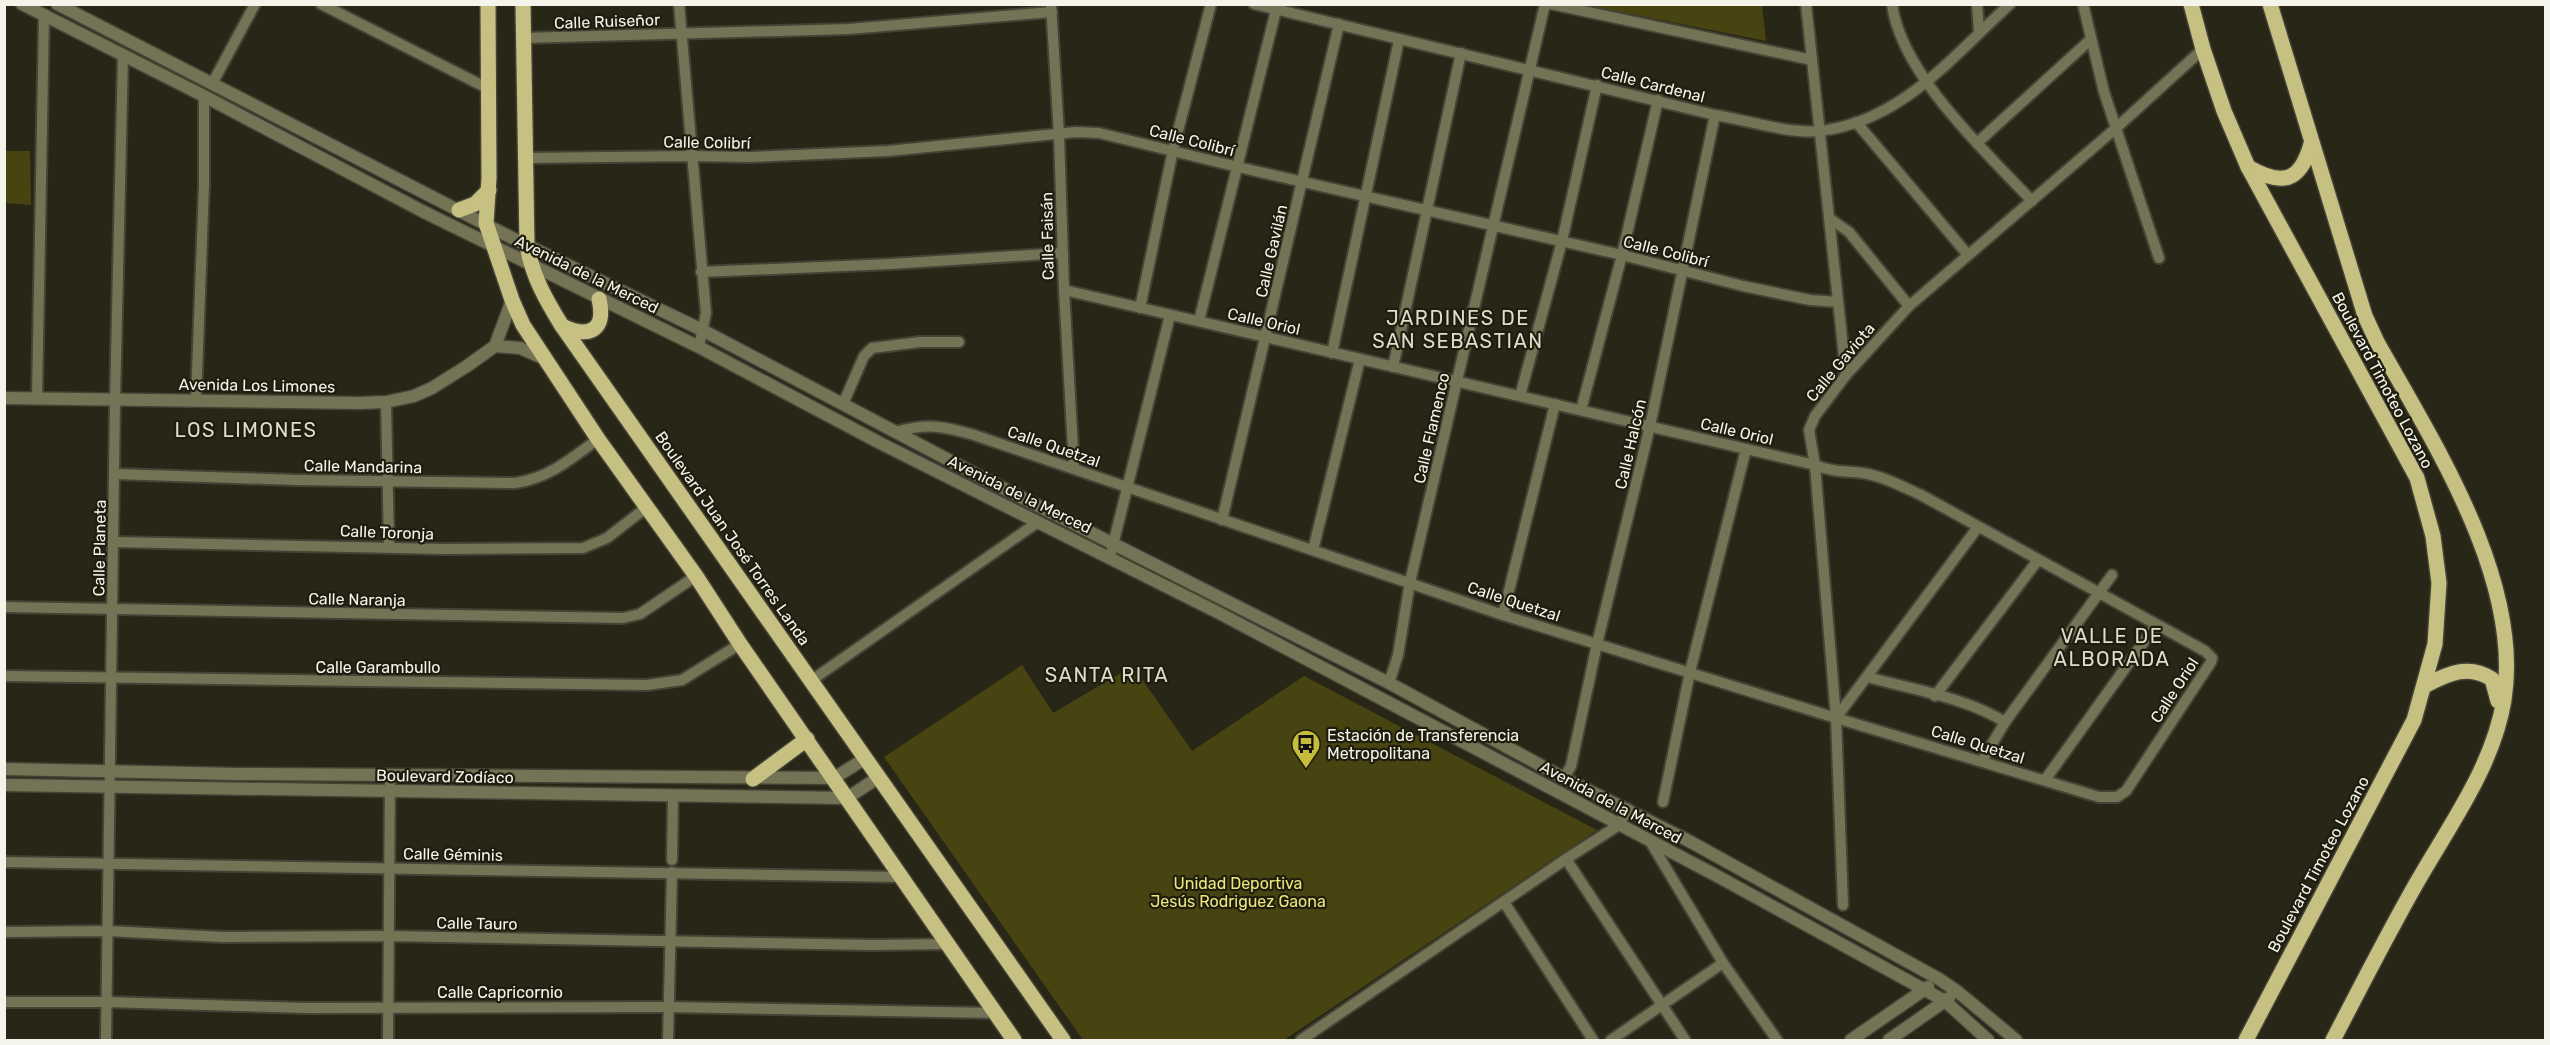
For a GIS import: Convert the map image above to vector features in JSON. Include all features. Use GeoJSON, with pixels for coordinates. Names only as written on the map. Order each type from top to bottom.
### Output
{"type":"FeatureCollection","features":[{"type":"Feature","properties":{"kind":"main road"},"geometry":{"type":"LineString","coordinates":[[488,4],[489,190],[486,223],[512,300],[523,325],[598,439],[696,576],[740,644],[1014,1041]]}},
{"type":"Feature","properties":{"kind":"main road","name":"Boulevard Juan José Torres Landa"},"geometry":{"type":"LineString","coordinates":[[523,4],[527,245],[530,264],[542,292],[562,326],[1063,1041]]}},
{"type":"Feature","properties":{"kind":"main road","name":"Boulevard Timoteo Lozano"},"geometry":{"type":"LineString","coordinates":[[2191,4],[2224,111],[2248,167],[2417,478],[2433,536],[2439,583],[2435,644],[2426,685],[2414,720],[2246,1041]]}},
{"type":"Feature","properties":{"kind":"main road","name":"Boulevard Timoteo Lozano"},"geometry":{"type":"LineString","coordinates":[[2270,4],[2365,316],[2376,342],[2449,472],[2485,553],[2500,607],[2505,656],[2504,699],[2489,754],[2392,926],[2333,1041]]}},
{"type":"Feature","properties":{"kind":"main road"},"geometry":{"type":"LineString","coordinates":[[2248,167],[2274,179],[2288,178],[2298,172],[2306,162],[2311,144]]}},
{"type":"Feature","properties":{"kind":"main road"},"geometry":{"type":"LineString","coordinates":[[459,210],[475,204],[489,190]]}},
{"type":"Feature","properties":{"kind":"main road"},"geometry":{"type":"LineString","coordinates":[[562,326],[574,332],[584,332],[597,327],[602,320],[599,299]]}},
{"type":"Feature","properties":{"kind":"main road"},"geometry":{"type":"LineString","coordinates":[[2426,685],[2456,671],[2471,670],[2484,674],[2492,679],[2499,697],[2498,722]]}},
{"type":"Feature","properties":{"kind":"main road"},"geometry":{"type":"LineString","coordinates":[[753,779],[807,739]]}},
{"type":"Feature","properties":{"kind":"street","name":"Avenida de la Merced"},"geometry":{"type":"LineString","coordinates":[[22,4],[204,96],[424,212],[699,347],[880,443],[1110,557],[1619,825],[1945,1001],[1988,1041]]}},
{"type":"Feature","properties":{"kind":"street","name":"Avenida de la Merced"},"geometry":{"type":"LineString","coordinates":[[57,4],[527,245],[704,331],[896,432],[1389,682],[1564,778],[1628,808],[1939,979],[2016,1041]]}},
{"type":"Feature","properties":{"kind":"street"},"geometry":{"type":"LineString","coordinates":[[212,84],[255,4]]}},
{"type":"Feature","properties":{"kind":"street"},"geometry":{"type":"LineString","coordinates":[[321,4],[489,89]]}},
{"type":"Feature","properties":{"kind":"street"},"geometry":{"type":"LineString","coordinates":[[679,4],[706,313],[699,347]]}},
{"type":"Feature","properties":{"kind":"street"},"geometry":{"type":"LineString","coordinates":[[1140,308],[1173,150],[1211,4]]}},
{"type":"Feature","properties":{"kind":"street","name":"Calle Cardenal"},"geometry":{"type":"LineString","coordinates":[[1254,4],[1715,115],[1785,128],[1820,131],[1856,122],[1889,110],[1927,83],[2010,4]]}},
{"type":"Feature","properties":{"kind":"street","name":"Calle Flamenco"},"geometry":{"type":"LineString","coordinates":[[1389,682],[1398,655],[1410,582],[1545,4]]}},
{"type":"Feature","properties":{"kind":"street"},"geometry":{"type":"LineString","coordinates":[[1551,4],[1812,60]]}},
{"type":"Feature","properties":{"kind":"street"},"geometry":{"type":"LineString","coordinates":[[1806,4],[1846,375]]}},
{"type":"Feature","properties":{"kind":"street"},"geometry":{"type":"LineString","coordinates":[[1892,4],[1899,35],[1905,49],[1927,83],[1977,143],[2032,201]]}},
{"type":"Feature","properties":{"kind":"street"},"geometry":{"type":"LineString","coordinates":[[1977,4],[1979,32]]}},
{"type":"Feature","properties":{"kind":"street"},"geometry":{"type":"LineString","coordinates":[[2084,4],[2090,40],[2115,129],[2159,258]]}},
{"type":"Feature","properties":{"kind":"street","name":"Calle Ruiseñor"},"geometry":{"type":"LineString","coordinates":[[523,39],[849,30],[1051,8]]}},
{"type":"Feature","properties":{"kind":"street","name":"Calle Faisán"},"geometry":{"type":"LineString","coordinates":[[1051,8],[1074,467]]}},
{"type":"Feature","properties":{"kind":"street"},"geometry":{"type":"LineString","coordinates":[[1199,321],[1276,10]]}},
{"type":"Feature","properties":{"kind":"street"},"geometry":{"type":"LineString","coordinates":[[37,399],[45,16]]}},
{"type":"Feature","properties":{"kind":"street","name":"Calle Gavilán"},"geometry":{"type":"LineString","coordinates":[[1222,520],[1339,24]]}},
{"type":"Feature","properties":{"kind":"street"},"geometry":{"type":"LineString","coordinates":[[1332,352],[1399,40]]}},
{"type":"Feature","properties":{"kind":"street"},"geometry":{"type":"LineString","coordinates":[[1977,143],[2090,40]]}},
{"type":"Feature","properties":{"kind":"street","name":"Calle Gaviota"},"geometry":{"type":"LineString","coordinates":[[1843,904],[1836,718],[1815,465],[1809,430],[1811,423],[1846,375],[1909,306],[2115,129],[2203,49]]}},
{"type":"Feature","properties":{"kind":"street"},"geometry":{"type":"LineString","coordinates":[[1393,367],[1429,210],[1461,52]]}},
{"type":"Feature","properties":{"kind":"street","name":"Calle Planeta"},"geometry":{"type":"LineString","coordinates":[[106,1041],[115,401],[123,55]]}},
{"type":"Feature","properties":{"kind":"street"},"geometry":{"type":"LineString","coordinates":[[1520,396],[1562,241],[1597,85]]}},
{"type":"Feature","properties":{"kind":"street"},"geometry":{"type":"LineString","coordinates":[[196,401],[204,185],[204,96]]}},
{"type":"Feature","properties":{"kind":"street"},"geometry":{"type":"LineString","coordinates":[[1581,410],[1622,255],[1658,100]]}},
{"type":"Feature","properties":{"kind":"street","name":"Calle Halcón"},"geometry":{"type":"LineString","coordinates":[[1564,778],[1570,766],[1650,426],[1715,115]]}},
{"type":"Feature","properties":{"kind":"street"},"geometry":{"type":"LineString","coordinates":[[1856,122],[1968,255]]}},
{"type":"Feature","properties":{"kind":"street","name":"Calle Colibrí"},"geometry":{"type":"LineString","coordinates":[[526,158],[750,157],[888,151],[1076,132],[1099,133],[1622,255],[1754,289],[1810,300],[1838,302]]}},
{"type":"Feature","properties":{"kind":"street"},"geometry":{"type":"LineString","coordinates":[[1829,218],[1849,232],[1909,306]]}},
{"type":"Feature","properties":{"kind":"street"},"geometry":{"type":"LineString","coordinates":[[701,272],[890,264],[1063,253]]}},
{"type":"Feature","properties":{"kind":"street","name":"Calle Oriol"},"geometry":{"type":"LineString","coordinates":[[1064,290],[1746,448],[1831,471],[1864,473],[1890,481],[1921,495],[2209,653],[2211,662],[2126,791]]}},
{"type":"Feature","properties":{"kind":"street"},"geometry":{"type":"LineString","coordinates":[[512,300],[495,346],[520,348],[545,359]]}},
{"type":"Feature","properties":{"kind":"street"},"geometry":{"type":"LineString","coordinates":[[1110,557],[1170,315]]}},
{"type":"Feature","properties":{"kind":"street"},"geometry":{"type":"LineString","coordinates":[[843,404],[864,356],[872,348],[920,342],[959,342]]}},
{"type":"Feature","properties":{"kind":"street","name":"Avenida Los Limones"},"geometry":{"type":"LineString","coordinates":[[4,398],[115,401],[386,402],[414,396],[432,388],[495,346]]}},
{"type":"Feature","properties":{"kind":"street"},"geometry":{"type":"LineString","coordinates":[[1313,550],[1360,359]]}},
{"type":"Feature","properties":{"kind":"street"},"geometry":{"type":"LineString","coordinates":[[386,402],[389,547]]}},
{"type":"Feature","properties":{"kind":"street"},"geometry":{"type":"LineString","coordinates":[[1503,615],[1555,404]]}},
{"type":"Feature","properties":{"kind":"street","name":"Calle Quetzal"},"geometry":{"type":"LineString","coordinates":[[896,432],[924,425],[974,435],[1074,467],[1128,488],[1503,615],[1836,718],[2099,796],[2117,797],[2126,791]]}},
{"type":"Feature","properties":{"kind":"street","name":"Calle Mandarina"},"geometry":{"type":"LineString","coordinates":[[115,474],[498,483],[534,480],[561,467],[598,439]]}},
{"type":"Feature","properties":{"kind":"street"},"geometry":{"type":"LineString","coordinates":[[1663,802],[1690,672],[1746,448]]}},
{"type":"Feature","properties":{"kind":"street","name":"Calle Toronja"},"geometry":{"type":"LineString","coordinates":[[114,542],[443,549],[583,548],[607,538],[647,507]]}},
{"type":"Feature","properties":{"kind":"street"},"geometry":{"type":"LineString","coordinates":[[812,680],[1038,522]]}},
{"type":"Feature","properties":{"kind":"street"},"geometry":{"type":"LineString","coordinates":[[1836,718],[1978,527]]}},
{"type":"Feature","properties":{"kind":"street"},"geometry":{"type":"LineString","coordinates":[[1935,696],[2038,560]]}},
{"type":"Feature","properties":{"kind":"street"},"geometry":{"type":"LineString","coordinates":[[1982,761],[2005,722],[2112,575]]}},
{"type":"Feature","properties":{"kind":"street","name":"Calle Naranja"},"geometry":{"type":"LineString","coordinates":[[4,607],[623,618],[640,614],[696,576]]}},
{"type":"Feature","properties":{"kind":"street"},"geometry":{"type":"LineString","coordinates":[[2045,780],[2156,625]]}},
{"type":"Feature","properties":{"kind":"street","name":"Calle Garambullo"},"geometry":{"type":"LineString","coordinates":[[4,676],[647,686],[682,680],[740,644]]}},
{"type":"Feature","properties":{"kind":"street"},"geometry":{"type":"LineString","coordinates":[[1868,677],[1976,707],[2005,722]]}},
{"type":"Feature","properties":{"kind":"street"},"geometry":{"type":"LineString","coordinates":[[834,778],[866,758]]}},
{"type":"Feature","properties":{"kind":"street","name":"Boulevard Zodíaco"},"geometry":{"type":"LineString","coordinates":[[4,769],[390,776],[834,778]]}},
{"type":"Feature","properties":{"kind":"street"},"geometry":{"type":"LineString","coordinates":[[388,1041],[390,776]]}},
{"type":"Feature","properties":{"kind":"street"},"geometry":{"type":"LineString","coordinates":[[847,798],[879,777]]}},
{"type":"Feature","properties":{"kind":"street","name":"Boulevard Zodíaco"},"geometry":{"type":"LineString","coordinates":[[4,785],[847,798]]}},
{"type":"Feature","properties":{"kind":"street"},"geometry":{"type":"LineString","coordinates":[[672,860],[673,797]]}},
{"type":"Feature","properties":{"kind":"street"},"geometry":{"type":"LineString","coordinates":[[1301,1041],[1315,1036],[1504,902],[1619,825],[1628,808]]}},
{"type":"Feature","properties":{"kind":"street"},"geometry":{"type":"LineString","coordinates":[[1651,843],[1723,963],[1777,1041]]}},
{"type":"Feature","properties":{"kind":"street"},"geometry":{"type":"LineString","coordinates":[[1566,859],[1684,1041]]}},
{"type":"Feature","properties":{"kind":"street","name":"Calle Géminis"},"geometry":{"type":"LineString","coordinates":[[4,862],[901,877]]}},
{"type":"Feature","properties":{"kind":"street"},"geometry":{"type":"LineString","coordinates":[[668,1041],[672,872]]}},
{"type":"Feature","properties":{"kind":"street"},"geometry":{"type":"LineString","coordinates":[[1504,902],[1593,1041]]}},
{"type":"Feature","properties":{"kind":"street","name":"Calle Tauro"},"geometry":{"type":"LineString","coordinates":[[4,932],[108,931],[223,937],[389,936],[948,944]]}},
{"type":"Feature","properties":{"kind":"street"},"geometry":{"type":"LineString","coordinates":[[1611,1041],[1723,963]]}},
{"type":"Feature","properties":{"kind":"street"},"geometry":{"type":"LineString","coordinates":[[1851,1041],[1939,979]]}},
{"type":"Feature","properties":{"kind":"street"},"geometry":{"type":"LineString","coordinates":[[1889,1041],[1958,992]]}},
{"type":"Feature","properties":{"kind":"street","name":"Calle Capricornio"},"geometry":{"type":"LineString","coordinates":[[4,1002],[107,1002],[307,1008],[668,1007],[995,1013]]}},
{"type":"Feature","properties":{"kind":"green space"},"geometry":{"type":"Polygon","coordinates":[[[1586,5],[1762,5],[1766,41],[1586,5]]]}},
{"type":"Feature","properties":{"kind":"green space"},"geometry":{"type":"Polygon","coordinates":[[[5,151],[30,151],[31,205],[5,203],[5,151]]]}},
{"type":"Feature","properties":{"kind":"green space","name":"Unidad Deportiva Jesús Rodriguez Gaona"},"geometry":{"type":"Polygon","coordinates":[[[1022,665],[1053,713],[1133,666],[1192,751],[1304,676],[1597,830],[1284,1040],[1083,1040],[884,757],[1022,665]]]}},
{"type":"Feature","properties":{"kind":"place","name":"Estación de Transferencia Metropolitana"},"geometry":{"type":"Point","coordinates":[1306,770]}},
{"type":"Feature","properties":{"kind":"district","name":"JARDINES DE SAN SEBASTIAN"},"geometry":{"type":"Point","coordinates":[1458,330]}},
{"type":"Feature","properties":{"kind":"district","name":"LOS LIMONES"},"geometry":{"type":"Point","coordinates":[246,430]}},
{"type":"Feature","properties":{"kind":"district","name":"VALLE DE ALBORADA"},"geometry":{"type":"Point","coordinates":[2112,648]}},
{"type":"Feature","properties":{"kind":"district","name":"SANTA RITA"},"geometry":{"type":"Point","coordinates":[1107,675]}}]}
